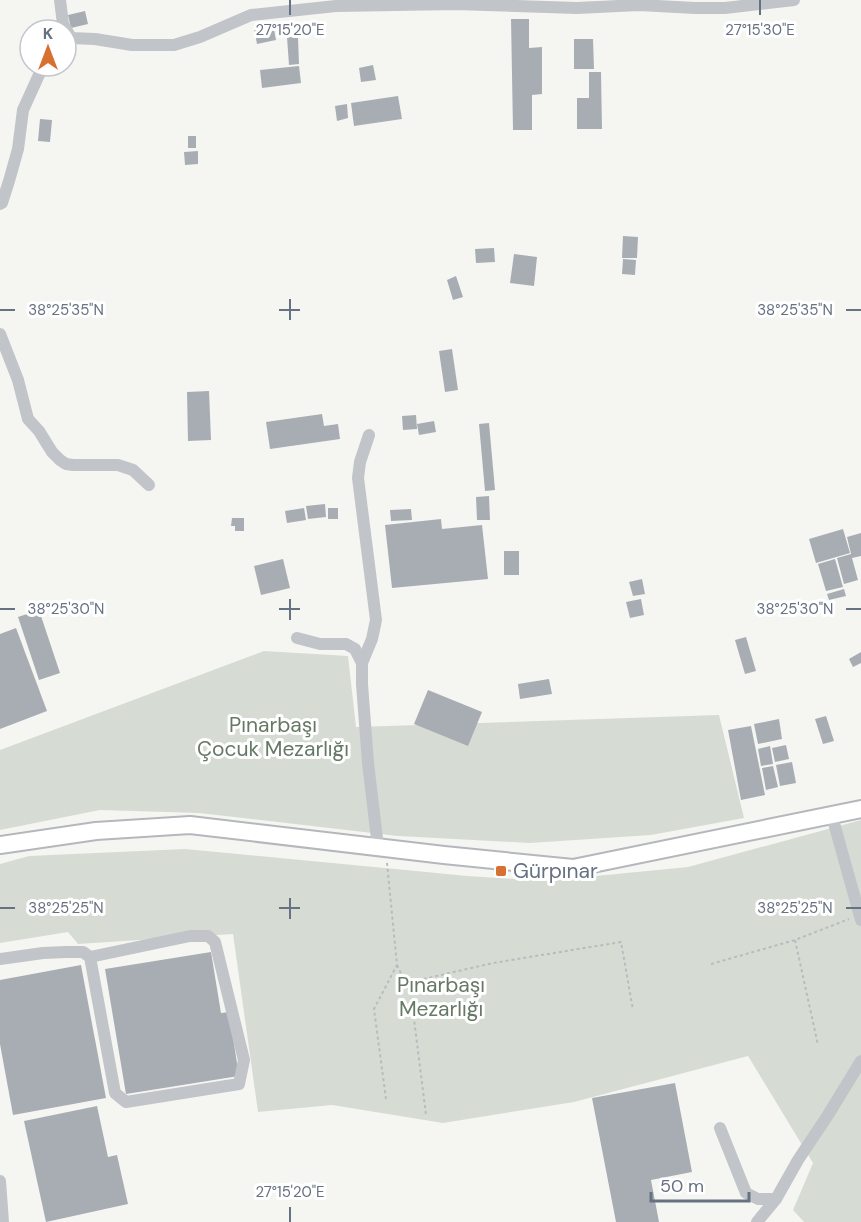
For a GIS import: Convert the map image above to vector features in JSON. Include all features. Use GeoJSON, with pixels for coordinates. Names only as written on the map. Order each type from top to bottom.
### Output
{"type":"FeatureCollection","features":[{"type":"Feature","properties":{"kind":"main road"},"geometry":{"type":"LineString","coordinates":[[0,845],[96,831],[190,825],[382,848],[573,867],[861,809]]}},
{"type":"Feature","properties":{"kind":"street"},"geometry":{"type":"LineString","coordinates":[[60,0],[62,18]]}},
{"type":"Feature","properties":{"kind":"street"},"geometry":{"type":"LineString","coordinates":[[78,39],[95,39],[132,45],[174,45],[200,37],[251,15],[335,3],[639,4],[725,8],[794,0]]}},
{"type":"Feature","properties":{"kind":"street"},"geometry":{"type":"LineString","coordinates":[[0,204],[18,149],[23,110],[38,78]]}},
{"type":"Feature","properties":{"kind":"street"},"geometry":{"type":"LineString","coordinates":[[0,334],[18,380],[28,419],[39,431],[52,452],[66,464],[118,465],[133,470],[149,485]]}},
{"type":"Feature","properties":{"kind":"street"},"geometry":{"type":"LineString","coordinates":[[369,435],[360,462],[358,478],[376,620],[372,639],[362,663],[362,684],[368,763],[382,848]]}},
{"type":"Feature","properties":{"kind":"street"},"geometry":{"type":"LineString","coordinates":[[297,638],[320,644],[346,644],[355,649],[362,663]]}},
{"type":"Feature","properties":{"kind":"street"},"geometry":{"type":"LineString","coordinates":[[832,816],[860,917]]}},
{"type":"Feature","properties":{"kind":"street"},"geometry":{"type":"LineString","coordinates":[[0,959],[43,953],[83,952],[90,957],[115,1093],[126,1102],[239,1084],[244,1060],[215,942],[208,936],[190,936],[90,957]]}},
{"type":"Feature","properties":{"kind":"street"},"geometry":{"type":"LineString","coordinates":[[756,1222],[776,1199],[798,1160],[859,1066]]}},
{"type":"Feature","properties":{"kind":"street"},"geometry":{"type":"LineString","coordinates":[[720,1128],[746,1192],[758,1199],[776,1199]]}},
{"type":"Feature","properties":{"kind":"street"},"geometry":{"type":"LineString","coordinates":[[0,1181],[3,1222]]}},
{"type":"Feature","properties":{"kind":"path"},"geometry":{"type":"LineString","coordinates":[[382,848],[397,965],[411,995],[426,1115]]}},
{"type":"Feature","properties":{"kind":"path"},"geometry":{"type":"LineString","coordinates":[[711,964],[795,940],[860,917]]}},
{"type":"Feature","properties":{"kind":"path"},"geometry":{"type":"LineString","coordinates":[[795,940],[818,1045]]}},
{"type":"Feature","properties":{"kind":"path"},"geometry":{"type":"LineString","coordinates":[[405,983],[493,963],[621,942],[633,1010]]}},
{"type":"Feature","properties":{"kind":"path"},"geometry":{"type":"LineString","coordinates":[[386,1099],[374,1010],[397,965]]}},
{"type":"Feature","properties":{"kind":"green space","name":"Pınarbaşı Çocuk Mezarlığı"},"geometry":{"type":"Polygon","coordinates":[[[264,651],[348,656],[356,727],[719,715],[744,818],[651,835],[530,843],[398,836],[199,813],[100,810],[0,830],[0,750],[264,651]]]}},
{"type":"Feature","properties":{"kind":"green space","name":"Pınarbaşı Mezarlığı"},"geometry":{"type":"Polygon","coordinates":[[[861,820],[861,1222],[804,1222],[793,1210],[813,1163],[748,1056],[574,1102],[443,1123],[332,1105],[258,1112],[233,934],[78,944],[68,932],[0,943],[0,864],[29,856],[185,849],[468,876],[545,881],[688,867],[861,820]]]}},
{"type":"Feature","properties":{"kind":"building"},"geometry":{"type":"Polygon","coordinates":[[[85,11],[88,24],[78,26],[78,18],[69,18],[68,15],[85,11]]]}},
{"type":"Feature","properties":{"kind":"building"},"geometry":{"type":"Polygon","coordinates":[[[511,19],[529,19],[529,48],[542,47],[542,94],[532,95],[532,130],[513,130],[511,19]]]}},
{"type":"Feature","properties":{"kind":"building"},"geometry":{"type":"Polygon","coordinates":[[[273,24],[276,40],[257,44],[254,28],[273,24]]]}},
{"type":"Feature","properties":{"kind":"building"},"geometry":{"type":"Polygon","coordinates":[[[287,37],[298,37],[299,64],[289,65],[287,37]]]}},
{"type":"Feature","properties":{"kind":"building"},"geometry":{"type":"Polygon","coordinates":[[[574,39],[593,39],[594,69],[574,69],[574,39]]]}},
{"type":"Feature","properties":{"kind":"building"},"geometry":{"type":"Polygon","coordinates":[[[373,65],[376,80],[361,82],[359,68],[373,65]]]}},
{"type":"Feature","properties":{"kind":"building"},"geometry":{"type":"Polygon","coordinates":[[[299,66],[301,83],[262,88],[260,70],[299,66]]]}},
{"type":"Feature","properties":{"kind":"building"},"geometry":{"type":"Polygon","coordinates":[[[589,72],[601,72],[602,129],[577,129],[577,98],[589,98],[589,72]]]}},
{"type":"Feature","properties":{"kind":"building"},"geometry":{"type":"Polygon","coordinates":[[[398,96],[402,119],[354,126],[351,103],[398,96]]]}},
{"type":"Feature","properties":{"kind":"building"},"geometry":{"type":"Polygon","coordinates":[[[347,104],[348,118],[337,121],[335,106],[347,104]]]}},
{"type":"Feature","properties":{"kind":"building"},"geometry":{"type":"Polygon","coordinates":[[[40,119],[52,120],[50,142],[38,141],[40,119]]]}},
{"type":"Feature","properties":{"kind":"building"},"geometry":{"type":"Polygon","coordinates":[[[188,136],[196,136],[196,148],[188,148],[188,136]]]}},
{"type":"Feature","properties":{"kind":"building"},"geometry":{"type":"Polygon","coordinates":[[[198,151],[198,164],[185,165],[184,152],[198,151]]]}},
{"type":"Feature","properties":{"kind":"building"},"geometry":{"type":"Polygon","coordinates":[[[623,236],[638,237],[637,258],[622,258],[623,236]]]}},
{"type":"Feature","properties":{"kind":"building"},"geometry":{"type":"Polygon","coordinates":[[[494,248],[495,262],[476,263],[475,249],[494,248]]]}},
{"type":"Feature","properties":{"kind":"building"},"geometry":{"type":"Polygon","coordinates":[[[514,254],[537,257],[534,286],[510,283],[514,254]]]}},
{"type":"Feature","properties":{"kind":"building"},"geometry":{"type":"Polygon","coordinates":[[[623,259],[636,260],[635,275],[622,274],[623,259]]]}},
{"type":"Feature","properties":{"kind":"building"},"geometry":{"type":"Polygon","coordinates":[[[456,276],[463,297],[453,300],[447,280],[456,276]]]}},
{"type":"Feature","properties":{"kind":"building"},"geometry":{"type":"Polygon","coordinates":[[[452,349],[458,390],[445,392],[439,351],[452,349]]]}},
{"type":"Feature","properties":{"kind":"building"},"geometry":{"type":"Polygon","coordinates":[[[209,391],[211,440],[188,441],[187,392],[209,391]]]}},
{"type":"Feature","properties":{"kind":"building"},"geometry":{"type":"Polygon","coordinates":[[[322,414],[324,426],[338,424],[340,439],[270,449],[266,422],[322,414]]]}},
{"type":"Feature","properties":{"kind":"building"},"geometry":{"type":"Polygon","coordinates":[[[416,415],[417,429],[403,430],[402,416],[416,415]]]}},
{"type":"Feature","properties":{"kind":"building"},"geometry":{"type":"Polygon","coordinates":[[[434,421],[436,432],[419,435],[417,424],[434,421]]]}},
{"type":"Feature","properties":{"kind":"building"},"geometry":{"type":"Polygon","coordinates":[[[489,423],[495,490],[485,491],[479,424],[489,423]]]}},
{"type":"Feature","properties":{"kind":"building"},"geometry":{"type":"Polygon","coordinates":[[[489,496],[490,520],[477,520],[476,497],[489,496]]]}},
{"type":"Feature","properties":{"kind":"building"},"geometry":{"type":"Polygon","coordinates":[[[325,504],[326,517],[308,519],[306,506],[325,504]]]}},
{"type":"Feature","properties":{"kind":"building"},"geometry":{"type":"Polygon","coordinates":[[[304,508],[306,520],[287,523],[285,511],[304,508]]]}},
{"type":"Feature","properties":{"kind":"building"},"geometry":{"type":"Polygon","coordinates":[[[328,508],[338,508],[338,519],[328,519],[328,508]]]}},
{"type":"Feature","properties":{"kind":"building"},"geometry":{"type":"Polygon","coordinates":[[[411,509],[412,520],[391,521],[390,510],[411,509]]]}},
{"type":"Feature","properties":{"kind":"building"},"geometry":{"type":"Polygon","coordinates":[[[232,518],[244,518],[244,531],[235,531],[235,526],[231,526],[232,518]]]}},
{"type":"Feature","properties":{"kind":"building"},"geometry":{"type":"Polygon","coordinates":[[[441,519],[442,529],[482,525],[488,579],[392,588],[385,525],[441,519]]]}},
{"type":"Feature","properties":{"kind":"building"},"geometry":{"type":"Polygon","coordinates":[[[843,529],[850,553],[816,563],[809,539],[843,529]]]}},
{"type":"Feature","properties":{"kind":"building"},"geometry":{"type":"Polygon","coordinates":[[[861,533],[861,556],[852,558],[858,580],[844,584],[837,558],[851,554],[847,537],[861,533]]]}},
{"type":"Feature","properties":{"kind":"building"},"geometry":{"type":"Polygon","coordinates":[[[504,551],[519,551],[519,575],[504,575],[504,551]]]}},
{"type":"Feature","properties":{"kind":"building"},"geometry":{"type":"Polygon","coordinates":[[[283,559],[290,588],[261,595],[254,566],[283,559]]]}},
{"type":"Feature","properties":{"kind":"building"},"geometry":{"type":"Polygon","coordinates":[[[835,559],[843,587],[826,591],[818,564],[835,559]]]}},
{"type":"Feature","properties":{"kind":"building"},"geometry":{"type":"Polygon","coordinates":[[[642,579],[645,594],[633,596],[629,582],[642,579]]]}},
{"type":"Feature","properties":{"kind":"building"},"geometry":{"type":"Polygon","coordinates":[[[844,589],[846,596],[829,600],[827,594],[844,589]]]}},
{"type":"Feature","properties":{"kind":"building"},"geometry":{"type":"Polygon","coordinates":[[[641,599],[644,615],[630,618],[626,602],[641,599]]]}},
{"type":"Feature","properties":{"kind":"building"},"geometry":{"type":"Polygon","coordinates":[[[39,610],[60,673],[39,680],[18,617],[39,610]]]}},
{"type":"Feature","properties":{"kind":"building"},"geometry":{"type":"Polygon","coordinates":[[[16,628],[47,711],[0,729],[0,634],[16,628]]]}},
{"type":"Feature","properties":{"kind":"building"},"geometry":{"type":"Polygon","coordinates":[[[746,637],[756,671],[745,674],[735,640],[746,637]]]}},
{"type":"Feature","properties":{"kind":"building"},"geometry":{"type":"Polygon","coordinates":[[[861,652],[861,663],[853,667],[849,659],[861,652]]]}},
{"type":"Feature","properties":{"kind":"building"},"geometry":{"type":"Polygon","coordinates":[[[549,679],[552,694],[520,699],[518,684],[549,679]]]}},
{"type":"Feature","properties":{"kind":"building"},"geometry":{"type":"Polygon","coordinates":[[[428,690],[482,712],[468,746],[414,724],[428,690]]]}},
{"type":"Feature","properties":{"kind":"building"},"geometry":{"type":"Polygon","coordinates":[[[826,716],[834,741],[823,744],[815,719],[826,716]]]}},
{"type":"Feature","properties":{"kind":"building"},"geometry":{"type":"Polygon","coordinates":[[[779,719],[782,739],[758,744],[754,724],[779,719]]]}},
{"type":"Feature","properties":{"kind":"building"},"geometry":{"type":"Polygon","coordinates":[[[751,726],[765,795],[741,800],[728,730],[751,726]]]}},
{"type":"Feature","properties":{"kind":"building"},"geometry":{"type":"Polygon","coordinates":[[[786,745],[789,759],[775,762],[772,748],[786,745]]]}},
{"type":"Feature","properties":{"kind":"building"},"geometry":{"type":"Polygon","coordinates":[[[770,746],[773,764],[761,766],[758,749],[770,746]]]}},
{"type":"Feature","properties":{"kind":"building"},"geometry":{"type":"Polygon","coordinates":[[[792,762],[796,783],[780,786],[776,765],[792,762]]]}},
{"type":"Feature","properties":{"kind":"building"},"geometry":{"type":"Polygon","coordinates":[[[773,766],[778,787],[766,790],[762,768],[773,766]]]}},
{"type":"Feature","properties":{"kind":"building"},"geometry":{"type":"Polygon","coordinates":[[[211,952],[221,1013],[229,1012],[239,1076],[126,1094],[105,969],[211,952]]]}},
{"type":"Feature","properties":{"kind":"building"},"geometry":{"type":"Polygon","coordinates":[[[81,965],[106,1098],[13,1115],[0,1044],[0,980],[81,965]]]}},
{"type":"Feature","properties":{"kind":"building"},"geometry":{"type":"Polygon","coordinates":[[[675,1083],[692,1172],[651,1180],[659,1222],[616,1222],[592,1098],[675,1083]]]}},
{"type":"Feature","properties":{"kind":"building"},"geometry":{"type":"Polygon","coordinates":[[[97,1106],[108,1157],[117,1155],[128,1204],[46,1222],[24,1121],[97,1106]]]}},
{"type":"Feature","properties":{"kind":"place","name":"Gürpınar"},"geometry":{"type":"Point","coordinates":[501,871]}}]}
